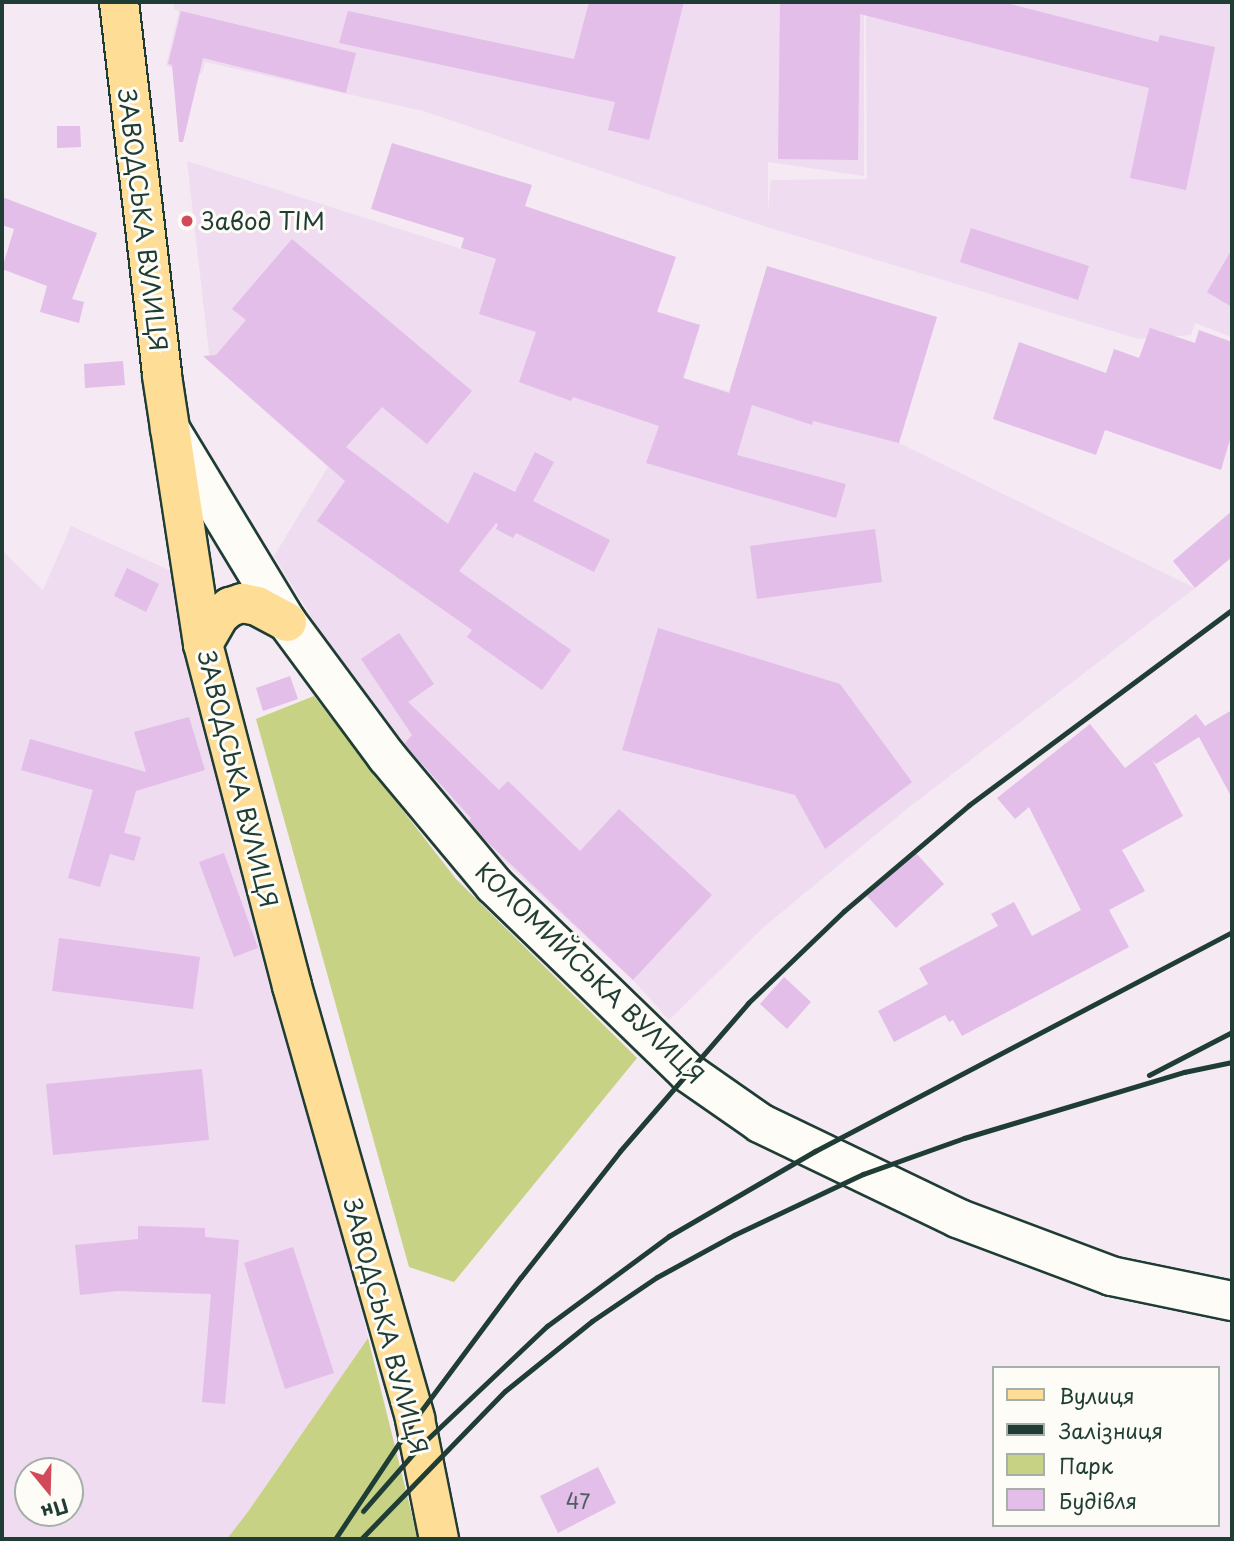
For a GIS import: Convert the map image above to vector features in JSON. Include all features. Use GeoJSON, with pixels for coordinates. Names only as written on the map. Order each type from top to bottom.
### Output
{"type":"FeatureCollection","features":[{"type":"Feature","properties":{"kind":"main road","name":"ЗАВОДСЬКА ВУЛИЦЯ"},"geometry":{"type":"LineString","coordinates":[[119,2],[170,428],[203,644],[292,986],[415,1419],[439,1539]]}},
{"type":"Feature","properties":{"kind":"main road"},"geometry":{"type":"LineString","coordinates":[[203,644],[220,615],[229,607],[242,603],[257,606],[287,622]]}},
{"type":"Feature","properties":{"kind":"street","name":"КОЛОМИЙСЬКА ВУЛИЦЯ"},"geometry":{"type":"LineString","coordinates":[[170,428],[287,622],[387,757],[494,886],[687,1072],[760,1123],[957,1218],[1111,1276],[1232,1301]]}},
{"type":"Feature","properties":{"kind":"shaded area"},"geometry":{"type":"Polygon","coordinates":[[[174,2],[867,2],[864,16],[864,176],[768,162],[768,210],[771,180],[867,179],[866,15],[869,2],[1232,2],[1232,337],[1195,323],[1191,335],[1139,339],[767,227],[423,111],[205,62],[202,74],[166,66],[179,11],[174,9],[174,2]]]}},
{"type":"Feature","properties":{"kind":"shaded area"},"geometry":{"type":"Polygon","coordinates":[[[187,161],[700,325],[684,378],[899,443],[1195,588],[908,808],[765,926],[669,1020],[633,980],[463,824],[377,724],[274,556],[328,467],[210,362],[187,161]]]}},
{"type":"Feature","properties":{"kind":"shaded area"},"geometry":{"type":"Polygon","coordinates":[[[71,526],[187,578],[368,1338],[229,1539],[2,1539],[2,551],[43,590],[71,526]]]}},
{"type":"Feature","properties":{"kind":"green space"},"geometry":{"type":"Polygon","coordinates":[[[314,696],[456,879],[637,1058],[454,1282],[409,1267],[256,719],[314,696]]]}},
{"type":"Feature","properties":{"kind":"green space"},"geometry":{"type":"Polygon","coordinates":[[[368,1338],[418,1539],[227,1539],[247,1513],[368,1338]]]}},
{"type":"Feature","properties":{"kind":"building"},"geometry":{"type":"Polygon","coordinates":[[[589,2],[684,2],[649,140],[608,130],[615,102],[339,43],[348,11],[574,59],[589,2]]]}},
{"type":"Feature","properties":{"kind":"building"},"geometry":{"type":"Polygon","coordinates":[[[780,2],[1002,2],[1158,42],[1160,35],[1215,47],[1186,190],[1130,178],[1149,88],[860,14],[858,160],[778,159],[780,2]]]}},
{"type":"Feature","properties":{"kind":"building"},"geometry":{"type":"Polygon","coordinates":[[[181,11],[356,53],[346,93],[203,58],[183,142],[179,142],[172,65],[168,64],[181,11]]]}},
{"type":"Feature","properties":{"kind":"building"},"geometry":{"type":"Polygon","coordinates":[[[57,126],[80,126],[81,147],[57,148],[57,126]]]}},
{"type":"Feature","properties":{"kind":"building"},"geometry":{"type":"Polygon","coordinates":[[[392,143],[532,185],[525,206],[676,257],[657,312],[700,325],[683,378],[729,393],[767,266],[937,317],[899,443],[813,421],[812,425],[752,405],[737,455],[846,484],[836,518],[646,463],[659,426],[573,397],[571,401],[519,382],[536,332],[479,314],[496,259],[461,248],[464,238],[371,209],[392,143]]]}},
{"type":"Feature","properties":{"kind":"building"},"geometry":{"type":"Polygon","coordinates":[[[2,197],[97,233],[72,299],[84,302],[79,323],[40,312],[47,286],[2,269],[14,229],[2,225],[2,197]]]}},
{"type":"Feature","properties":{"kind":"building"},"geometry":{"type":"Polygon","coordinates":[[[971,228],[1089,266],[1078,300],[960,262],[971,228]]]}},
{"type":"Feature","properties":{"kind":"building"},"geometry":{"type":"Polygon","coordinates":[[[292,239],[472,391],[427,444],[382,407],[346,447],[448,524],[474,472],[515,492],[535,452],[554,462],[533,501],[610,540],[594,572],[516,533],[513,538],[496,529],[496,523],[459,571],[571,650],[542,690],[467,637],[472,630],[317,521],[345,481],[203,356],[216,355],[246,320],[232,309],[292,239]]]}},
{"type":"Feature","properties":{"kind":"building"},"geometry":{"type":"Polygon","coordinates":[[[1232,249],[1232,307],[1207,292],[1232,249]]]}},
{"type":"Feature","properties":{"kind":"building"},"geometry":{"type":"Polygon","coordinates":[[[1150,328],[1195,343],[1199,330],[1232,342],[1232,433],[1221,470],[1105,430],[1096,455],[993,419],[1019,342],[1106,373],[1114,349],[1139,358],[1150,328]]]}},
{"type":"Feature","properties":{"kind":"building"},"geometry":{"type":"Polygon","coordinates":[[[123,361],[125,385],[85,388],[84,364],[123,361]]]}},
{"type":"Feature","properties":{"kind":"building"},"geometry":{"type":"Polygon","coordinates":[[[1232,511],[1232,557],[1195,588],[1173,561],[1232,511]]]}},
{"type":"Feature","properties":{"kind":"building"},"geometry":{"type":"Polygon","coordinates":[[[875,529],[882,582],[757,599],[750,546],[875,529]]]}},
{"type":"Feature","properties":{"kind":"building"},"geometry":{"type":"Polygon","coordinates":[[[127,568],[159,584],[146,612],[114,596],[127,568]]]}},
{"type":"Feature","properties":{"kind":"building"},"geometry":{"type":"Polygon","coordinates":[[[658,628],[840,684],[912,782],[825,849],[795,795],[622,750],[658,628]]]}},
{"type":"Feature","properties":{"kind":"building"},"geometry":{"type":"Polygon","coordinates":[[[399,633],[434,684],[408,702],[499,790],[508,781],[580,851],[619,809],[712,895],[633,980],[480,835],[469,821],[471,818],[404,744],[412,735],[361,659],[399,633]]]}},
{"type":"Feature","properties":{"kind":"building"},"geometry":{"type":"Polygon","coordinates":[[[290,676],[298,699],[263,711],[256,688],[290,676]]]}},
{"type":"Feature","properties":{"kind":"building"},"geometry":{"type":"Polygon","coordinates":[[[1232,710],[1232,798],[1199,737],[1156,764],[1152,759],[1183,816],[1122,850],[1145,891],[1109,910],[1129,947],[962,1036],[953,1020],[949,1022],[945,1015],[894,1042],[878,1011],[928,984],[919,968],[998,926],[991,914],[1014,902],[1032,936],[1081,910],[1029,807],[1015,819],[997,798],[1090,724],[1125,768],[1196,714],[1205,726],[1232,710]]]}},
{"type":"Feature","properties":{"kind":"building"},"geometry":{"type":"Polygon","coordinates":[[[189,717],[205,770],[136,791],[124,833],[141,837],[134,861],[110,854],[100,887],[68,878],[93,790],[21,770],[30,739],[146,772],[134,732],[189,717]]]}},
{"type":"Feature","properties":{"kind":"building"},"geometry":{"type":"Polygon","coordinates":[[[915,852],[944,884],[896,928],[867,896],[915,852]]]}},
{"type":"Feature","properties":{"kind":"building"},"geometry":{"type":"Polygon","coordinates":[[[224,853],[258,948],[234,957],[199,862],[224,853]]]}},
{"type":"Feature","properties":{"kind":"building"},"geometry":{"type":"Polygon","coordinates":[[[59,938],[200,957],[193,1009],[52,991],[59,938]]]}},
{"type":"Feature","properties":{"kind":"building"},"geometry":{"type":"Polygon","coordinates":[[[784,977],[811,1002],[787,1029],[760,1004],[784,977]]]}},
{"type":"Feature","properties":{"kind":"building"},"geometry":{"type":"Polygon","coordinates":[[[202,1069],[209,1140],[53,1155],[46,1084],[202,1069]]]}},
{"type":"Feature","properties":{"kind":"building"},"geometry":{"type":"Polygon","coordinates":[[[138,1226],[205,1228],[205,1237],[239,1240],[225,1404],[202,1402],[211,1294],[118,1291],[80,1295],[75,1245],[138,1239],[138,1226]]]}},
{"type":"Feature","properties":{"kind":"building"},"geometry":{"type":"Polygon","coordinates":[[[293,1247],[334,1373],[285,1389],[244,1263],[293,1247]]]}},
{"type":"Feature","properties":{"kind":"building"},"geometry":{"type":"Polygon","coordinates":[[[598,1467],[616,1503],[558,1533],[540,1496],[598,1467]]]}},
{"type":"Feature","properties":{"kind":"railway"},"geometry":{"type":"LineString","coordinates":[[335,1539],[415,1419],[521,1277],[620,1151],[748,1003],[844,911],[969,805],[1232,610]]}},
{"type":"Feature","properties":{"kind":"railway"},"geometry":{"type":"LineString","coordinates":[[363,1511],[420,1446],[547,1326],[669,1236],[815,1151],[1232,932]]}},
{"type":"Feature","properties":{"kind":"railway"},"geometry":{"type":"LineString","coordinates":[[1149,1075],[1232,1032]]}},
{"type":"Feature","properties":{"kind":"railway"},"geometry":{"type":"LineString","coordinates":[[361,1539],[505,1391],[592,1321],[657,1277],[734,1235],[863,1174],[964,1138],[1184,1072],[1232,1062]]}},
{"type":"Feature","properties":{"kind":"place","name":"Завод ТІМ"},"geometry":{"type":"Point","coordinates":[187,221]}}]}
